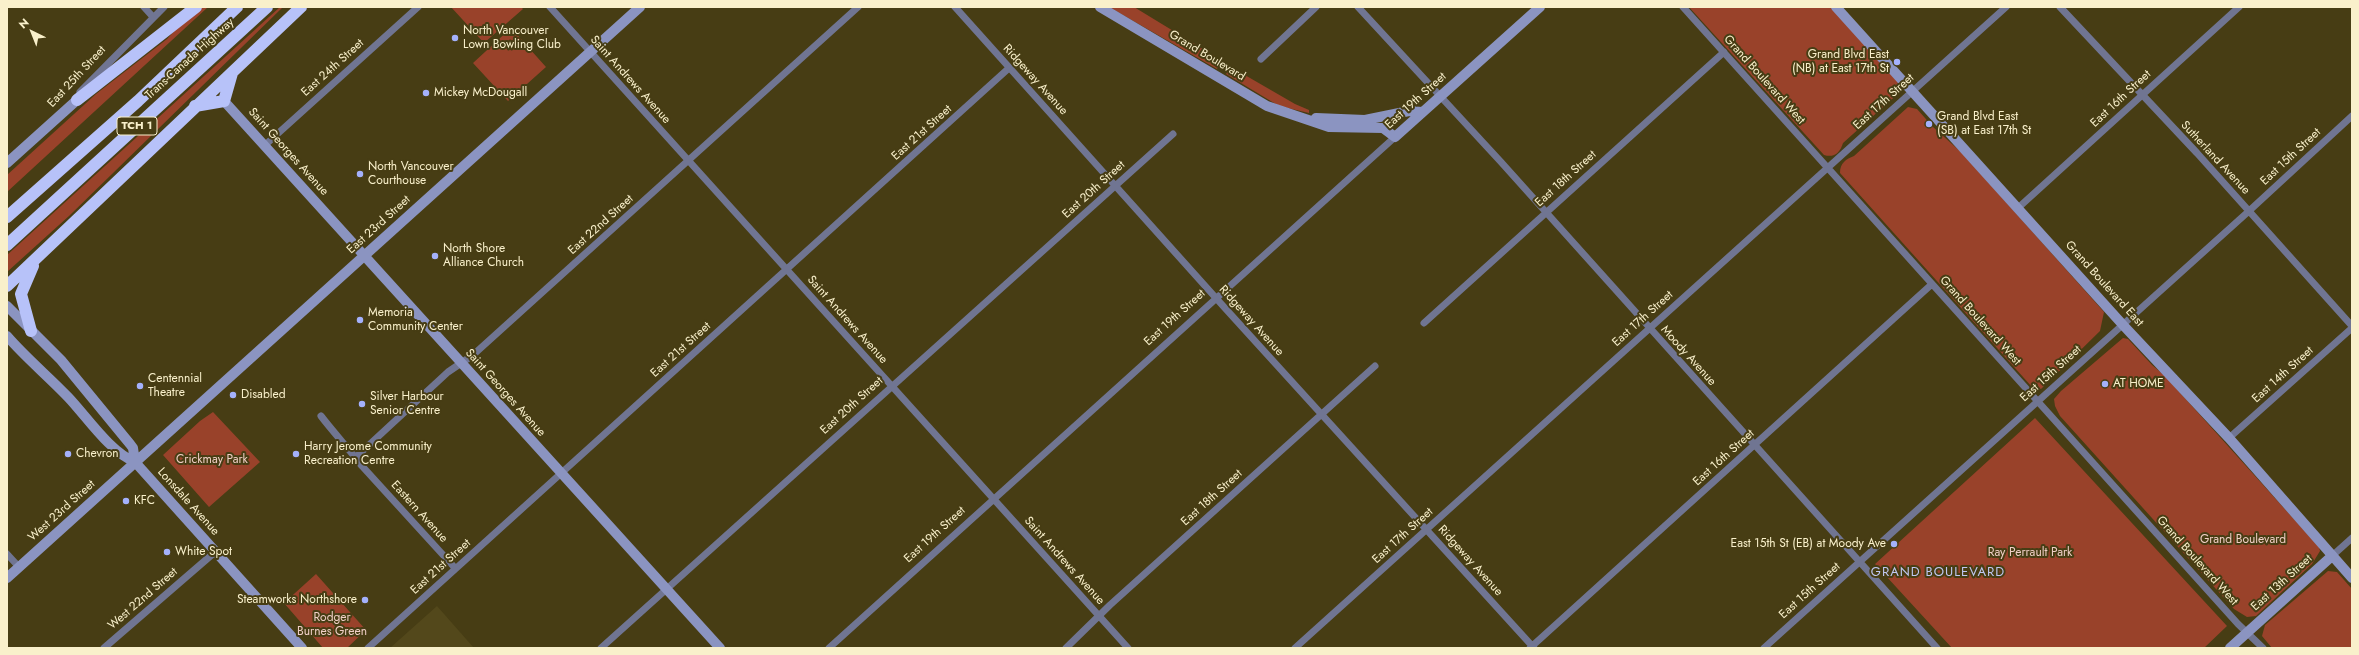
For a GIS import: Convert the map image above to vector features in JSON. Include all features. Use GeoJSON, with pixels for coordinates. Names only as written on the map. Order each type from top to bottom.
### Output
{"type":"FeatureCollection","features":[{"type":"Feature","properties":{"kind":"highway"},"geometry":{"type":"LineString","coordinates":[[78,100],[196,7]]}},
{"type":"Feature","properties":{"kind":"highway","name":"Trans-Canada Highway"},"geometry":{"type":"LineString","coordinates":[[7,217],[138,101],[237,7]]}},
{"type":"Feature","properties":{"kind":"highway","name":"Trans-Canada Highway"},"geometry":{"type":"LineString","coordinates":[[7,245],[267,7]]}},
{"type":"Feature","properties":{"kind":"highway"},"geometry":{"type":"LineString","coordinates":[[7,286],[301,7]]}},
{"type":"Feature","properties":{"kind":"highway"},"geometry":{"type":"LineString","coordinates":[[195,106],[224,101],[232,71]]}},
{"type":"Feature","properties":{"kind":"highway"},"geometry":{"type":"LineString","coordinates":[[31,331],[21,294],[36,259]]}},
{"type":"Feature","properties":{"kind":"street"},"geometry":{"type":"LineString","coordinates":[[144,7],[153,17]]}},
{"type":"Feature","properties":{"kind":"street","name":"East 25th Street"},"geometry":{"type":"LineString","coordinates":[[7,163],[78,100],[80,91],[164,7]]}},
{"type":"Feature","properties":{"kind":"street","name":"East 24th Street"},"geometry":{"type":"LineString","coordinates":[[264,146],[418,7]]}},
{"type":"Feature","properties":{"kind":"street","name":"Saint Andrews Avenue"},"geometry":{"type":"LineString","coordinates":[[550,7],[1128,648]]}},
{"type":"Feature","properties":{"kind":"street","name":"East 23rd Street"},"geometry":{"type":"LineString","coordinates":[[135,462],[640,7]]}},
{"type":"Feature","properties":{"kind":"street","name":"East 22nd Street"},"geometry":{"type":"LineString","coordinates":[[356,457],[448,372],[461,363],[688,161],[858,7]]}},
{"type":"Feature","properties":{"kind":"street","name":"Ridgeway Avenue"},"geometry":{"type":"LineString","coordinates":[[955,7],[1532,647]]}},
{"type":"Feature","properties":{"kind":"street","name":"Grand Boulevard"},"geometry":{"type":"LineString","coordinates":[[1100,7],[1267,106],[1335,128],[1383,128],[1395,137]]}},
{"type":"Feature","properties":{"kind":"street"},"geometry":{"type":"LineString","coordinates":[[1261,59],[1316,7]]}},
{"type":"Feature","properties":{"kind":"street","name":"Moody Avenue"},"geometry":{"type":"LineString","coordinates":[[1358,7],[1545,212],[1937,648]]}},
{"type":"Feature","properties":{"kind":"street","name":"East 19th Street"},"geometry":{"type":"LineString","coordinates":[[829,648],[1540,7]]}},
{"type":"Feature","properties":{"kind":"street","name":"Grand Boulevard West"},"geometry":{"type":"LineString","coordinates":[[1683,7],[2037,401],[2263,648]]}},
{"type":"Feature","properties":{"kind":"street","name":"Grand Boulevard East"},"geometry":{"type":"LineString","coordinates":[[1836,7],[2123,325],[2229,438],[2352,578]]}},
{"type":"Feature","properties":{"kind":"street","name":"East 17th Street"},"geometry":{"type":"LineString","coordinates":[[1295,648],[2006,7]]}},
{"type":"Feature","properties":{"kind":"street","name":"Sutherland Avenue"},"geometry":{"type":"LineString","coordinates":[[2060,7],[2249,211],[2352,327]]}},
{"type":"Feature","properties":{"kind":"street","name":"East 16th Street"},"geometry":{"type":"LineString","coordinates":[[2018,208],[2239,7]]}},
{"type":"Feature","properties":{"kind":"street","name":"East 18th Street"},"geometry":{"type":"LineString","coordinates":[[1424,323],[1545,212],[1724,52]]}},
{"type":"Feature","properties":{"kind":"street","name":"East 21st Street"},"geometry":{"type":"LineString","coordinates":[[368,648],[1009,68]]}},
{"type":"Feature","properties":{"kind":"street","name":"Saint Georges Avenue"},"geometry":{"type":"LineString","coordinates":[[224,101],[720,648]]}},
{"type":"Feature","properties":{"kind":"street","name":"Grand Boulevard"},"geometry":{"type":"LineString","coordinates":[[1306,119],[1365,120],[1409,111],[1422,112]]}},
{"type":"Feature","properties":{"kind":"street","name":"East 15th Street"},"geometry":{"type":"LineString","coordinates":[[1764,648],[2249,211],[2352,116]]}},
{"type":"Feature","properties":{"kind":"street","name":"East 20th Street"},"geometry":{"type":"LineString","coordinates":[[601,648],[1173,134]]}},
{"type":"Feature","properties":{"kind":"street","name":"East 16th Street"},"geometry":{"type":"LineString","coordinates":[[1532,647],[1932,284]]}},
{"type":"Feature","properties":{"kind":"street","name":"Lonsdale Avenue"},"geometry":{"type":"LineString","coordinates":[[7,306],[61,360],[130,444],[133,448],[135,462]]}},
{"type":"Feature","properties":{"kind":"street","name":"East 14th Street"},"geometry":{"type":"LineString","coordinates":[[2229,438],[2352,327]]}},
{"type":"Feature","properties":{"kind":"street","name":"Lonsdale Avenue"},"geometry":{"type":"LineString","coordinates":[[7,336],[28,360],[67,396],[122,457],[135,462],[302,648]]}},
{"type":"Feature","properties":{"kind":"street","name":"East 18th Street"},"geometry":{"type":"LineString","coordinates":[[1066,648],[1375,366]]}},
{"type":"Feature","properties":{"kind":"street","name":"Eastern Avenue"},"geometry":{"type":"LineString","coordinates":[[321,416],[346,448],[356,457],[362,466],[455,568]]}},
{"type":"Feature","properties":{"kind":"street","name":"West 23rd Street"},"geometry":{"type":"LineString","coordinates":[[7,578],[135,462]]}},
{"type":"Feature","properties":{"kind":"street","name":"East 13th Street"},"geometry":{"type":"LineString","coordinates":[[2230,648],[2352,538]]}},
{"type":"Feature","properties":{"kind":"street","name":"West 22nd Street"},"geometry":{"type":"LineString","coordinates":[[104,648],[215,552]]}},
{"type":"Feature","properties":{"kind":"street"},"geometry":{"type":"LineString","coordinates":[[7,554],[19,567]]}},
{"type":"Feature","properties":{"kind":"shaded area"},"geometry":{"type":"Polygon","coordinates":[[[437,606],[474,648],[390,648],[437,606]]]}},
{"type":"Feature","properties":{"kind":"green space"},"geometry":{"type":"Polygon","coordinates":[[[199,7],[208,7],[7,192],[7,175],[96,94],[167,39],[187,17],[199,7]]]}},
{"type":"Feature","properties":{"kind":"green space"},"geometry":{"type":"Polygon","coordinates":[[[280,7],[283,7],[69,216],[7,272],[7,255],[280,7]]]}},
{"type":"Feature","properties":{"kind":"green space"},"geometry":{"type":"Polygon","coordinates":[[[451,7],[521,7],[523,9],[484,43],[451,7]]]}},
{"type":"Feature","properties":{"kind":"green space"},"geometry":{"type":"Polygon","coordinates":[[[1109,7],[1134,7],[1221,60],[1217,69],[1109,7]]]}},
{"type":"Feature","properties":{"kind":"green space"},"geometry":{"type":"Polygon","coordinates":[[[1689,7],[1831,7],[1900,84],[1901,91],[1843,143],[1840,150],[1836,154],[1831,156],[1824,155],[1689,7]]]}},
{"type":"Feature","properties":{"kind":"green space"},"geometry":{"type":"Polygon","coordinates":[[[511,28],[546,67],[508,101],[473,63],[511,28]]]}},
{"type":"Feature","properties":{"kind":"green space"},"geometry":{"type":"Polygon","coordinates":[[[1231,67],[1295,104],[1309,110],[1309,113],[1279,106],[1226,74],[1231,67]]]}},
{"type":"Feature","properties":{"kind":"green space"},"geometry":{"type":"Polygon","coordinates":[[[1908,107],[1917,109],[1933,127],[1962,153],[2104,312],[2100,331],[2041,389],[2032,387],[1840,173],[1844,162],[1854,156],[1908,107]]]}},
{"type":"Feature","properties":{"kind":"green space","name":"Grand Boulevard"},"geometry":{"type":"Polygon","coordinates":[[[2123,338],[2128,339],[2152,365],[2164,375],[2319,547],[2320,551],[2312,564],[2256,616],[2247,617],[2234,609],[2060,416],[2055,406],[2054,399],[2061,391],[2123,338]]]}},
{"type":"Feature","properties":{"kind":"green space","name":"Crickmay Park"},"geometry":{"type":"Polygon","coordinates":[[[213,412],[260,462],[209,507],[163,455],[200,421],[213,412]]]}},
{"type":"Feature","properties":{"kind":"green space","name":"Ray Perrault Park"},"geometry":{"type":"Polygon","coordinates":[[[2035,418],[2227,626],[2204,648],[1952,648],[1875,564],[2035,418]]]}},
{"type":"Feature","properties":{"kind":"green space"},"geometry":{"type":"Polygon","coordinates":[[[2328,571],[2337,572],[2352,589],[2352,648],[2272,648],[2262,636],[2265,625],[2328,571]]]}},
{"type":"Feature","properties":{"kind":"green space","name":"Rodger Burnes Green"},"geometry":{"type":"Polygon","coordinates":[[[316,574],[366,630],[347,648],[323,648],[284,603],[316,574]]]}},
{"type":"Feature","properties":{"kind":"place","name":"North Vancouver Lown Bowling Club"},"geometry":{"type":"Point","coordinates":[455,38]}},
{"type":"Feature","properties":{"kind":"place","name":"Grand Blvd East (NB) at East 17th St"},"geometry":{"type":"Point","coordinates":[1897,62]}},
{"type":"Feature","properties":{"kind":"place","name":"Mickey McDougall"},"geometry":{"type":"Point","coordinates":[426,93]}},
{"type":"Feature","properties":{"kind":"place","name":"Grand Blvd East (SB) at East 17th St"},"geometry":{"type":"Point","coordinates":[1929,124]}},
{"type":"Feature","properties":{"kind":"place","name":"North Vancouver Courthouse"},"geometry":{"type":"Point","coordinates":[360,174]}},
{"type":"Feature","properties":{"kind":"place","name":"North Shore Alliance Church"},"geometry":{"type":"Point","coordinates":[435,256]}},
{"type":"Feature","properties":{"kind":"place","name":"Memoria Community Center"},"geometry":{"type":"Point","coordinates":[360,320]}},
{"type":"Feature","properties":{"kind":"place","name":"AT HOME"},"geometry":{"type":"Point","coordinates":[2105,384]}},
{"type":"Feature","properties":{"kind":"place","name":"Centennial Theatre"},"geometry":{"type":"Point","coordinates":[140,386]}},
{"type":"Feature","properties":{"kind":"place","name":"Disabled"},"geometry":{"type":"Point","coordinates":[233,395]}},
{"type":"Feature","properties":{"kind":"place","name":"Silver Harbour Senior Centre"},"geometry":{"type":"Point","coordinates":[362,404]}},
{"type":"Feature","properties":{"kind":"place","name":"Chevron"},"geometry":{"type":"Point","coordinates":[68,454]}},
{"type":"Feature","properties":{"kind":"place","name":"Harry Jerome Community Recreation Centre"},"geometry":{"type":"Point","coordinates":[296,454]}},
{"type":"Feature","properties":{"kind":"place","name":"KFC"},"geometry":{"type":"Point","coordinates":[126,501]}},
{"type":"Feature","properties":{"kind":"place","name":"East 15th St (EB) at Moody Ave"},"geometry":{"type":"Point","coordinates":[1894,544]}},
{"type":"Feature","properties":{"kind":"place","name":"White Spot"},"geometry":{"type":"Point","coordinates":[167,552]}},
{"type":"Feature","properties":{"kind":"place","name":"Steamworks Northshore"},"geometry":{"type":"Point","coordinates":[365,600]}},
{"type":"Feature","properties":{"kind":"district","name":"GRAND BOULEVARD"},"geometry":{"type":"Point","coordinates":[1938,573]}}]}
